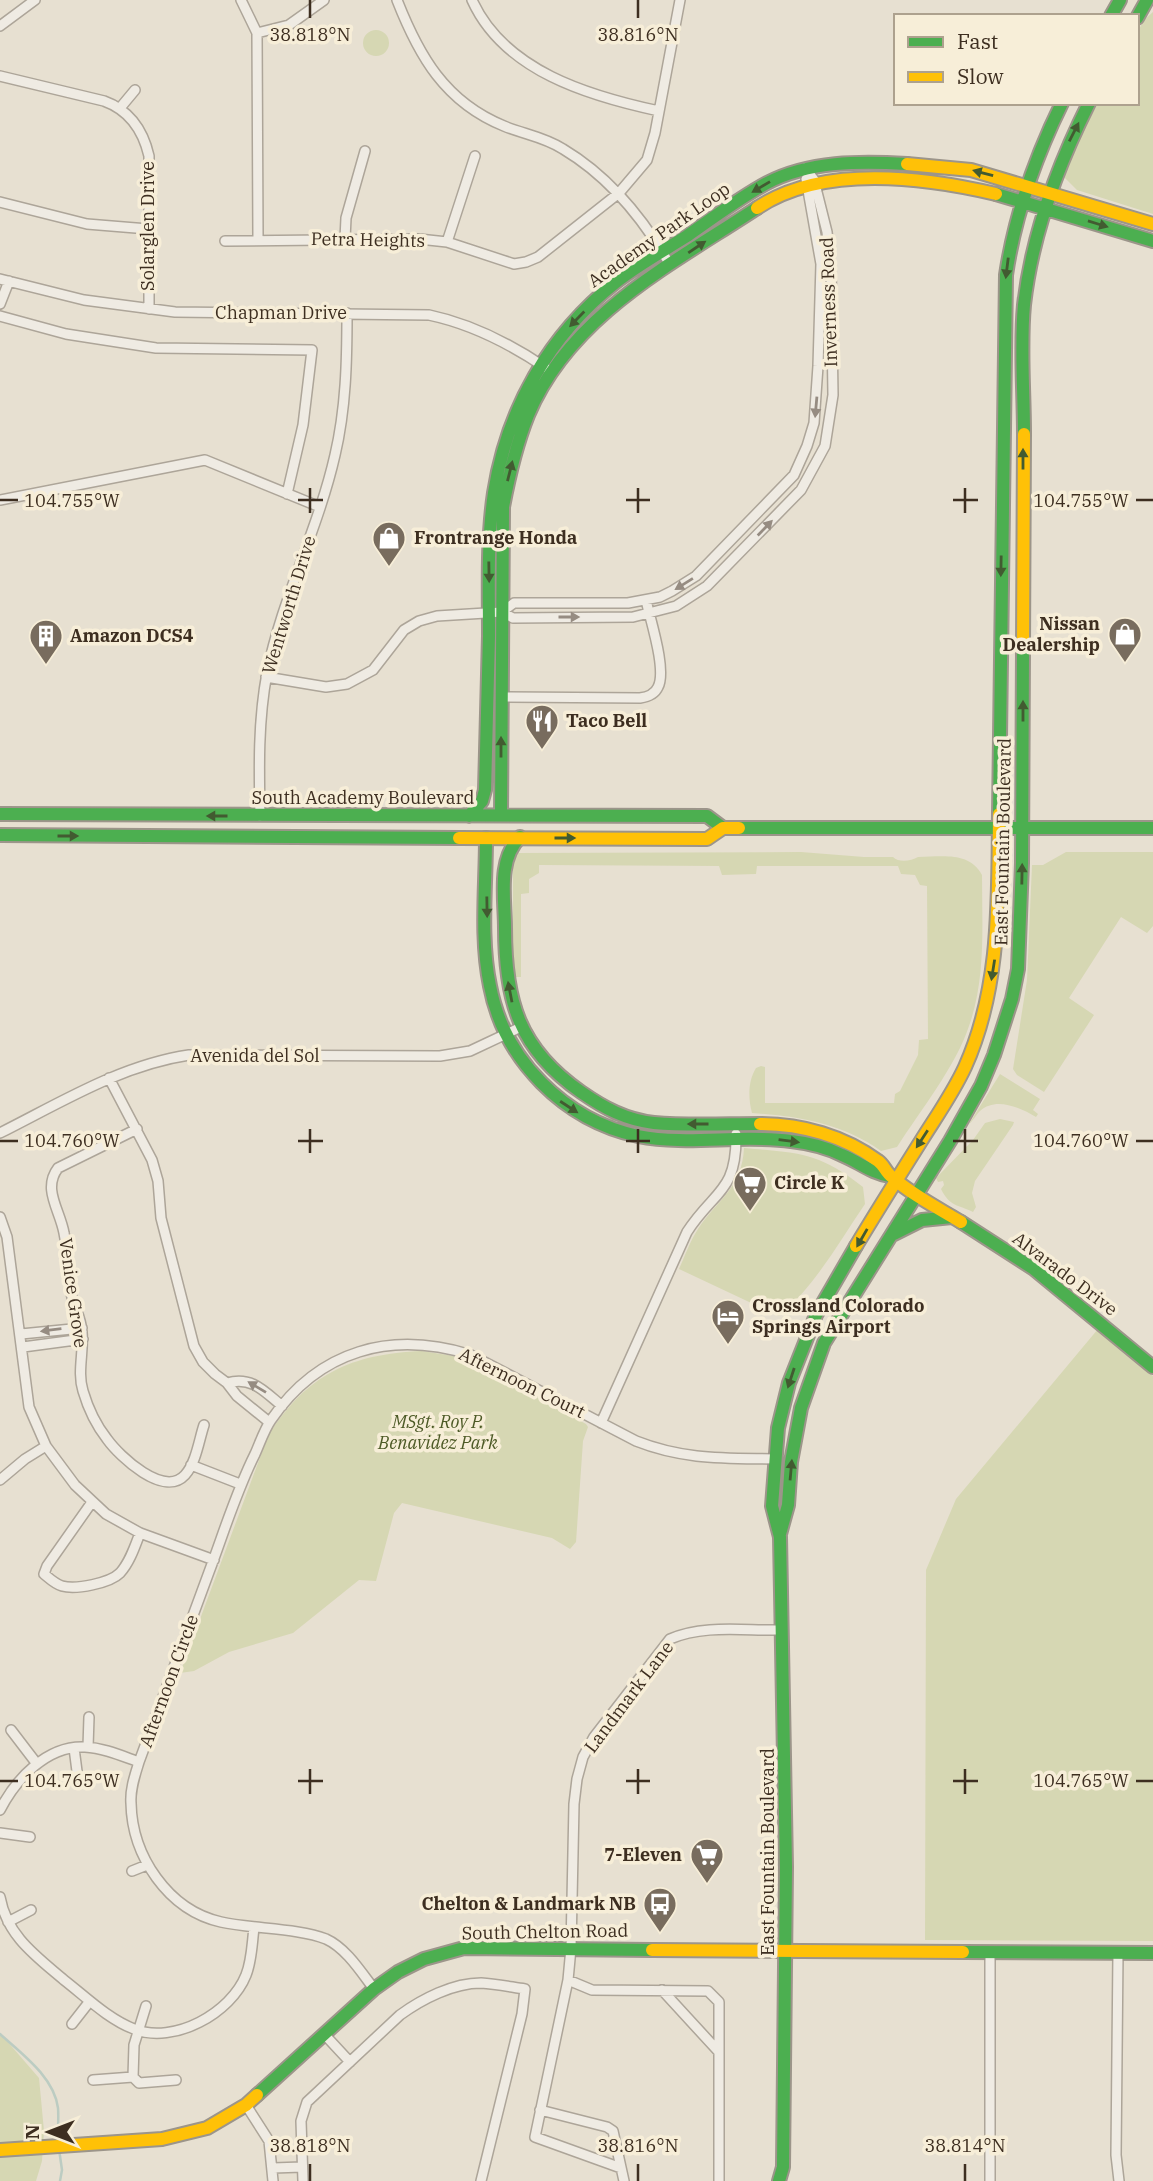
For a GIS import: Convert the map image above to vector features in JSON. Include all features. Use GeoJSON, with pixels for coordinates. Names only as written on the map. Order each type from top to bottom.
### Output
{"type":"FeatureCollection","features":[{"type":"Feature","properties":{"kind":"main road","name":"East Fountain Boulevard"},"geometry":{"type":"LineString","coordinates":[[779,2181],[783,2167],[786,1952],[780,1537],[772,1506],[778,1428],[789,1383],[816,1315],[893,1178],[948,1098],[969,1056],[989,992],[996,937],[1004,299],[1009,252],[1021,201],[1041,146],[1061,105]]}},
{"type":"Feature","properties":{"kind":"main road","name":"East Fountain Boulevard"},"geometry":{"type":"LineString","coordinates":[[780,1537],[788,1505],[795,1438],[811,1375],[831,1332],[981,1086],[1005,1025],[1018,970],[1022,828],[1023,321],[1032,250],[1044,207],[1063,155],[1088,105]]}},
{"type":"Feature","properties":{"kind":"main road","name":"Academy Park Loop"},"geometry":{"type":"LineString","coordinates":[[501,815],[502,697],[490,534],[497,468],[513,414],[539,364],[567,329],[598,297],[616,282],[767,183],[828,164],[923,164],[971,170],[1153,224]]}},
{"type":"Feature","properties":{"kind":"main road","name":"Academy Park Loop"},"geometry":{"type":"LineString","coordinates":[[469,816],[482,801],[485,790],[502,527],[508,474],[529,413],[552,372],[594,322],[621,298],[759,205],[810,182],[851,178],[952,185],[1044,207],[1153,241]]}},
{"type":"Feature","properties":{"kind":"main road","name":"South Academy Boulevard"},"geometry":{"type":"LineString","coordinates":[[0,814],[706,816],[723,828]]}},
{"type":"Feature","properties":{"kind":"main road"},"geometry":{"type":"LineString","coordinates":[[287,837],[301,828],[474,827],[501,815]]}},
{"type":"Feature","properties":{"kind":"main road"},"geometry":{"type":"LineString","coordinates":[[639,816],[605,826],[508,826],[486,838],[488,971],[491,989],[505,1034],[526,1067],[546,1089],[571,1109],[602,1125],[636,1136],[776,1139],[817,1145],[846,1156],[874,1174],[893,1178]]}},
{"type":"Feature","properties":{"kind":"main road","name":"South Academy Boulevard"},"geometry":{"type":"LineString","coordinates":[[0,835],[706,839],[723,828],[1153,828]]}},
{"type":"Feature","properties":{"kind":"main road"},"geometry":{"type":"LineString","coordinates":[[520,837],[512,845],[505,863],[509,994],[521,1027],[540,1057],[554,1072],[605,1109],[625,1117],[653,1123],[777,1124],[832,1136],[881,1162],[893,1178],[917,1194]]}},
{"type":"Feature","properties":{"kind":"main road","name":"Alvarado Drive"},"geometry":{"type":"LineString","coordinates":[[917,1194],[1053,1283],[1153,1367]]}},
{"type":"Feature","properties":{"kind":"main road"},"geometry":{"type":"LineString","coordinates":[[889,1238],[925,1217],[952,1217]]}},
{"type":"Feature","properties":{"kind":"main road","name":"South Chelton Road"},"geometry":{"type":"LineString","coordinates":[[0,2150],[162,2139],[207,2128],[246,2105],[374,1989],[413,1964],[464,1948],[1153,1953]]}},
{"type":"Feature","properties":{"kind":"main road","name":"East Fountain Boulevard"},"geometry":{"type":"LineString","coordinates":[[783,2167],[788,2181]]}},
{"type":"Feature","properties":{"kind":"street"},"geometry":{"type":"LineString","coordinates":[[0,26],[35,0]]}},
{"type":"Feature","properties":{"kind":"street"},"geometry":{"type":"LineString","coordinates":[[241,0],[257,33],[258,239]]}},
{"type":"Feature","properties":{"kind":"street"},"geometry":{"type":"LineString","coordinates":[[257,33],[289,25],[324,0]]}},
{"type":"Feature","properties":{"kind":"street"},"geometry":{"type":"LineString","coordinates":[[397,0],[414,42],[428,65],[449,90],[475,111],[560,147],[593,168],[643,222],[670,265]]}},
{"type":"Feature","properties":{"kind":"street"},"geometry":{"type":"LineString","coordinates":[[472,0],[480,19],[495,37],[521,60],[589,94],[659,111]]}},
{"type":"Feature","properties":{"kind":"street"},"geometry":{"type":"LineString","coordinates":[[619,193],[647,160],[652,146],[680,0]]}},
{"type":"Feature","properties":{"kind":"street"},"geometry":{"type":"LineString","coordinates":[[0,76],[104,101],[120,108],[135,90]]}},
{"type":"Feature","properties":{"kind":"street","name":"Solarglen Drive"},"geometry":{"type":"LineString","coordinates":[[120,108],[134,122],[147,146],[149,309]]}},
{"type":"Feature","properties":{"kind":"street"},"geometry":{"type":"LineString","coordinates":[[345,239],[346,218],[365,151]]}},
{"type":"Feature","properties":{"kind":"street"},"geometry":{"type":"LineString","coordinates":[[447,242],[475,156]]}},
{"type":"Feature","properties":{"kind":"street","name":"Inverness Road"},"geometry":{"type":"LineString","coordinates":[[496,613],[513,618],[633,617],[663,611],[689,599],[732,562],[802,490],[825,446],[833,394],[831,268],[827,232],[805,169]]}},
{"type":"Feature","properties":{"kind":"street","name":"Inverness Road"},"geometry":{"type":"LineString","coordinates":[[496,613],[514,603],[628,603],[672,591],[696,576],[794,475],[814,423],[817,399],[821,264],[810,182]]}},
{"type":"Feature","properties":{"kind":"street","name":"Petra Heights"},"geometry":{"type":"LineString","coordinates":[[225,241],[419,239],[447,242],[514,264],[538,257],[619,193]]}},
{"type":"Feature","properties":{"kind":"street"},"geometry":{"type":"LineString","coordinates":[[0,202],[88,224],[148,229]]}},
{"type":"Feature","properties":{"kind":"street"},"geometry":{"type":"LineString","coordinates":[[0,304],[5,280]]}},
{"type":"Feature","properties":{"kind":"street","name":"Chapman Drive"},"geometry":{"type":"LineString","coordinates":[[5,280],[84,300],[175,312],[415,314],[445,318],[502,340],[552,372]]}},
{"type":"Feature","properties":{"kind":"street","name":"Wentworth Drive"},"geometry":{"type":"LineString","coordinates":[[260,816],[259,741],[267,677],[282,617],[335,457],[343,416],[347,313]]}},
{"type":"Feature","properties":{"kind":"street"},"geometry":{"type":"LineString","coordinates":[[0,316],[66,334],[144,346],[312,351],[303,425],[287,494]]}},
{"type":"Feature","properties":{"kind":"street"},"geometry":{"type":"LineString","coordinates":[[0,500],[205,460],[320,507]]}},
{"type":"Feature","properties":{"kind":"street"},"geometry":{"type":"LineString","coordinates":[[502,697],[648,696],[659,687],[661,671],[646,600]]}},
{"type":"Feature","properties":{"kind":"street"},"geometry":{"type":"LineString","coordinates":[[267,677],[313,686],[347,684],[373,670],[411,624],[437,616],[496,613]]}},
{"type":"Feature","properties":{"kind":"street","name":"Avenida del Sol"},"geometry":{"type":"LineString","coordinates":[[0,1133],[109,1078],[148,1064],[189,1055],[454,1054],[470,1051],[521,1027]]}},
{"type":"Feature","properties":{"kind":"street"},"geometry":{"type":"LineString","coordinates":[[109,1078],[137,1129],[155,1170],[161,1219],[194,1346],[203,1362],[227,1383],[237,1396],[269,1422]]}},
{"type":"Feature","properties":{"kind":"street"},"geometry":{"type":"LineString","coordinates":[[601,1423],[687,1232],[697,1217],[724,1190],[731,1177],[736,1124]]}},
{"type":"Feature","properties":{"kind":"street","name":"Venice Grove"},"geometry":{"type":"LineString","coordinates":[[137,1129],[58,1168],[52,1175],[50,1185],[64,1230],[71,1293],[82,1328],[82,1388],[92,1416],[107,1440],[124,1458],[165,1483],[175,1483],[185,1475],[191,1465]]}},
{"type":"Feature","properties":{"kind":"street"},"geometry":{"type":"LineString","coordinates":[[0,1217],[7,1237],[29,1407],[46,1446],[59,1466],[106,1514],[140,1533],[214,1560]]}},
{"type":"Feature","properties":{"kind":"street"},"geometry":{"type":"LineString","coordinates":[[21,1334],[82,1328]]}},
{"type":"Feature","properties":{"kind":"street"},"geometry":{"type":"LineString","coordinates":[[23,1347],[83,1339]]}},
{"type":"Feature","properties":{"kind":"street","name":"Afternoon Court"},"geometry":{"type":"LineString","coordinates":[[214,1560],[240,1484],[269,1422],[295,1390],[312,1376],[364,1349],[410,1344],[451,1349],[471,1355],[636,1441],[678,1455],[775,1458]]}},
{"type":"Feature","properties":{"kind":"street"},"geometry":{"type":"LineString","coordinates":[[227,1383],[238,1380],[253,1381],[282,1406]]}},
{"type":"Feature","properties":{"kind":"street"},"geometry":{"type":"LineString","coordinates":[[204,1425],[191,1465],[240,1484]]}},
{"type":"Feature","properties":{"kind":"street"},"geometry":{"type":"LineString","coordinates":[[0,1480],[46,1446]]}},
{"type":"Feature","properties":{"kind":"street"},"geometry":{"type":"LineString","coordinates":[[92,1502],[47,1566],[44,1574],[53,1582],[64,1587],[107,1581],[119,1574],[129,1560],[140,1533]]}},
{"type":"Feature","properties":{"kind":"street","name":"Afternoon Circle"},"geometry":{"type":"LineString","coordinates":[[214,1560],[133,1779],[131,1810],[138,1841],[147,1865],[171,1895],[182,1904],[219,1922],[325,1939],[341,1949],[374,1989]]}},
{"type":"Feature","properties":{"kind":"street","name":"Landmark Lane"},"geometry":{"type":"LineString","coordinates":[[621,2168],[535,2137],[569,1980],[575,1791],[583,1757],[594,1737],[670,1639],[685,1632],[705,1630],[782,1630]]}},
{"type":"Feature","properties":{"kind":"street"},"geometry":{"type":"LineString","coordinates":[[88,1747],[89,1717]]}},
{"type":"Feature","properties":{"kind":"street"},"geometry":{"type":"LineString","coordinates":[[11,1730],[37,1764]]}},
{"type":"Feature","properties":{"kind":"street"},"geometry":{"type":"LineString","coordinates":[[0,1810],[14,1786],[37,1764],[50,1756],[74,1748],[88,1747],[139,1762]]}},
{"type":"Feature","properties":{"kind":"street"},"geometry":{"type":"LineString","coordinates":[[74,1748],[78,1779]]}},
{"type":"Feature","properties":{"kind":"street"},"geometry":{"type":"LineString","coordinates":[[0,1833],[30,1837]]}},
{"type":"Feature","properties":{"kind":"street"},"geometry":{"type":"LineString","coordinates":[[132,1871],[147,1865]]}},
{"type":"Feature","properties":{"kind":"street"},"geometry":{"type":"LineString","coordinates":[[0,1897],[8,1922],[28,1950],[118,2022],[138,2031],[173,2032],[210,2016],[228,2001],[245,1978],[250,1964],[254,1928]]}},
{"type":"Feature","properties":{"kind":"street"},"geometry":{"type":"LineString","coordinates":[[8,1922],[31,1910]]}},
{"type":"Feature","properties":{"kind":"street"},"geometry":{"type":"LineString","coordinates":[[990,1952],[990,2181]]}},
{"type":"Feature","properties":{"kind":"street"},"geometry":{"type":"LineString","coordinates":[[1118,1953],[1116,2154],[1119,2181]]}},
{"type":"Feature","properties":{"kind":"street"},"geometry":{"type":"LineString","coordinates":[[569,1980],[592,1990],[708,1991],[719,2002],[719,2181]]}},
{"type":"Feature","properties":{"kind":"street"},"geometry":{"type":"LineString","coordinates":[[303,2181],[301,2140],[307,2102],[416,2003],[433,1995],[480,1983],[526,1989],[481,2181]]}},
{"type":"Feature","properties":{"kind":"street"},"geometry":{"type":"LineString","coordinates":[[662,1990],[718,2050]]}},
{"type":"Feature","properties":{"kind":"street"},"geometry":{"type":"LineString","coordinates":[[72,2024],[90,2001]]}},
{"type":"Feature","properties":{"kind":"street"},"geometry":{"type":"LineString","coordinates":[[146,2006],[132,2056],[133,2077],[139,2083],[176,2080]]}},
{"type":"Feature","properties":{"kind":"street"},"geometry":{"type":"LineString","coordinates":[[324,2034],[350,2062]]}},
{"type":"Feature","properties":{"kind":"street"},"geometry":{"type":"LineString","coordinates":[[93,2080],[133,2077]]}},
{"type":"Feature","properties":{"kind":"street"},"geometry":{"type":"LineString","coordinates":[[246,2105],[269,2141],[273,2181]]}},
{"type":"Feature","properties":{"kind":"street"},"geometry":{"type":"LineString","coordinates":[[540,2110],[607,2127],[613,2131],[624,2181]]}},
{"type":"Feature","properties":{"kind":"street"},"geometry":{"type":"LineString","coordinates":[[273,2168],[302,2166]]}},
{"type":"Feature","properties":{"kind":"green space"},"geometry":{"type":"Polygon","coordinates":[[[1153,12],[1153,214],[1077,190],[1062,175],[1067,160],[1097,105],[1139,105],[1139,29],[1153,12]]]}},
{"type":"Feature","properties":{"kind":"green space"},"geometry":{"type":"Polygon","coordinates":[[[376,30],[385,34],[389,43],[385,52],[376,56],[367,52],[363,43],[367,34],[376,30]]]}},
{"type":"Feature","properties":{"kind":"green space"},"geometry":{"type":"Polygon","coordinates":[[[801,852],[893,857],[902,861],[918,857],[954,857],[970,862],[982,875],[981,971],[969,1026],[956,1057],[897,1147],[881,1151],[835,1127],[786,1116],[752,1113],[749,1096],[753,1073],[761,1066],[765,1067],[765,1103],[894,1103],[895,1094],[900,1091],[918,1055],[919,1040],[928,1039],[927,886],[920,885],[915,875],[901,874],[898,866],[757,866],[756,874],[722,875],[719,866],[539,865],[539,873],[529,879],[529,893],[521,894],[521,977],[513,977],[513,867],[516,853],[801,852]]]}},
{"type":"Feature","properties":{"kind":"green space"},"geometry":{"type":"Polygon","coordinates":[[[1066,852],[1153,852],[1153,926],[1147,933],[1121,917],[1069,998],[1094,1015],[1044,1092],[1017,1075],[1013,1069],[1027,980],[1032,865],[1043,865],[1066,852]]]}},
{"type":"Feature","properties":{"kind":"green space"},"geometry":{"type":"Polygon","coordinates":[[[1000,1074],[1040,1099],[1033,1110],[1038,1114],[1036,1117],[1016,1107],[993,1104],[980,1111],[969,1124],[1000,1074]]]}},
{"type":"Feature","properties":{"kind":"green space"},"geometry":{"type":"Polygon","coordinates":[[[1000,1119],[1014,1122],[975,1181],[972,1193],[976,1207],[973,1212],[948,1199],[941,1189],[943,1181],[938,1182],[936,1178],[973,1140],[985,1123],[1000,1119]]]}},
{"type":"Feature","properties":{"kind":"green space"},"geometry":{"type":"Polygon","coordinates":[[[744,1148],[807,1156],[833,1167],[863,1187],[865,1204],[815,1277],[779,1316],[679,1269],[698,1229],[734,1183],[744,1148]]]}},
{"type":"Feature","properties":{"kind":"green space"},"geometry":{"type":"Polygon","coordinates":[[[1098,1329],[1153,1376],[1153,1941],[925,1940],[926,1570],[956,1499],[1098,1329]]]}},
{"type":"Feature","properties":{"kind":"green space","name":"MSgt. Roy P. Benavidez Park"},"geometry":{"type":"Polygon","coordinates":[[[422,1351],[460,1357],[476,1364],[586,1424],[588,1427],[583,1441],[576,1542],[570,1549],[552,1538],[402,1503],[394,1513],[376,1581],[359,1580],[293,1633],[229,1652],[194,1671],[180,1673],[268,1436],[283,1415],[299,1397],[333,1371],[373,1357],[422,1351]]]}},
{"type":"Feature","properties":{"kind":"green space"},"geometry":{"type":"Polygon","coordinates":[[[0,2033],[39,2078],[44,2131],[42,2161],[36,2181],[0,2181],[0,2033]]]}},
{"type":"Feature","properties":{"kind":"waterway"},"geometry":{"type":"LineString","coordinates":[[0,2034],[36,2067],[50,2086],[58,2108],[59,2142]]}},
{"type":"Feature","properties":{"kind":"waterway"},"geometry":{"type":"LineString","coordinates":[[59,2149],[62,2170],[60,2181]]}},
{"type":"Feature","properties":{"kind":"traffic: fast"},"geometry":{"type":"LineString","coordinates":[[1112,14],[1120,0]]}},
{"type":"Feature","properties":{"kind":"traffic: fast"},"geometry":{"type":"LineString","coordinates":[[1139,14],[1147,0]]}},
{"type":"Feature","properties":{"kind":"traffic: fast"},"geometry":{"type":"LineString","coordinates":[[999,814],[1006,275],[1027,187],[1061,105]]}},
{"type":"Feature","properties":{"kind":"traffic: fast"},"geometry":{"type":"LineString","coordinates":[[1024,434],[1022,337],[1024,305],[1033,252],[1056,176],[1088,105]]}},
{"type":"Feature","properties":{"kind":"traffic: fast"},"geometry":{"type":"LineString","coordinates":[[469,816],[482,801],[485,790],[489,547],[494,493],[509,432],[521,403],[551,350],[570,326],[616,282],[767,183],[800,170],[835,164],[907,164]]}},
{"type":"Feature","properties":{"kind":"traffic: fast"},"geometry":{"type":"LineString","coordinates":[[996,194],[1153,241]]}},
{"type":"Feature","properties":{"kind":"traffic: fast"},"geometry":{"type":"LineString","coordinates":[[501,815],[503,507],[513,460],[528,415],[546,380],[570,348],[597,320],[658,272],[757,208]]}},
{"type":"Feature","properties":{"kind":"traffic: fast"},"geometry":{"type":"LineString","coordinates":[[780,1534],[788,1505],[791,1462],[801,1408],[824,1343],[950,1141],[981,1086],[1012,999],[1018,969],[1022,863],[1023,647]]}},
{"type":"Feature","properties":{"kind":"traffic: fast"},"geometry":{"type":"LineString","coordinates":[[0,814],[707,816],[723,828]]}},
{"type":"Feature","properties":{"kind":"traffic: fast"},"geometry":{"type":"LineString","coordinates":[[739,828],[1153,828]]}},
{"type":"Feature","properties":{"kind":"traffic: fast"},"geometry":{"type":"LineString","coordinates":[[0,835],[459,838]]}},
{"type":"Feature","properties":{"kind":"traffic: fast"},"geometry":{"type":"LineString","coordinates":[[520,837],[513,846],[505,868],[508,978],[520,1021],[543,1058],[560,1076],[590,1098],[634,1119],[654,1123],[760,1124]]}},
{"type":"Feature","properties":{"kind":"traffic: fast"},"geometry":{"type":"LineString","coordinates":[[486,838],[485,950],[497,1013],[523,1062],[562,1101],[611,1128],[638,1136],[676,1140],[772,1139],[798,1142],[830,1150],[890,1176]]}},
{"type":"Feature","properties":{"kind":"traffic: fast"},"geometry":{"type":"LineString","coordinates":[[894,1234],[922,1220],[952,1217]]}},
{"type":"Feature","properties":{"kind":"traffic: fast"},"geometry":{"type":"LineString","coordinates":[[961,1222],[1034,1269],[1153,1367]]}},
{"type":"Feature","properties":{"kind":"traffic: fast"},"geometry":{"type":"LineString","coordinates":[[779,2181],[783,2167],[786,1867],[780,1537],[772,1506],[778,1428],[789,1383],[816,1315],[856,1246]]}},
{"type":"Feature","properties":{"kind":"traffic: fast"},"geometry":{"type":"LineString","coordinates":[[257,2095],[374,1989],[398,1972],[424,1959],[464,1948],[652,1950]]}},
{"type":"Feature","properties":{"kind":"traffic: fast"},"geometry":{"type":"LineString","coordinates":[[963,1952],[1153,1953]]}},
{"type":"Feature","properties":{"kind":"traffic: slow"},"geometry":{"type":"LineString","coordinates":[[907,164],[971,170],[1153,224]]}},
{"type":"Feature","properties":{"kind":"traffic: slow"},"geometry":{"type":"LineString","coordinates":[[757,208],[783,194],[812,185],[874,178],[937,183],[996,194]]}},
{"type":"Feature","properties":{"kind":"traffic: slow"},"geometry":{"type":"LineString","coordinates":[[1023,647],[1024,434]]}},
{"type":"Feature","properties":{"kind":"traffic: slow"},"geometry":{"type":"LineString","coordinates":[[856,1246],[955,1086],[977,1037],[995,943],[999,814]]}},
{"type":"Feature","properties":{"kind":"traffic: slow"},"geometry":{"type":"LineString","coordinates":[[459,838],[707,839],[723,828],[739,828]]}},
{"type":"Feature","properties":{"kind":"traffic: slow"},"geometry":{"type":"LineString","coordinates":[[760,1124],[791,1126],[837,1138],[865,1152],[908,1190],[961,1222]]}},
{"type":"Feature","properties":{"kind":"traffic: slow"},"geometry":{"type":"LineString","coordinates":[[652,1950],[963,1952]]}},
{"type":"Feature","properties":{"kind":"traffic: slow"},"geometry":{"type":"LineString","coordinates":[[0,2150],[162,2139],[207,2128],[246,2105],[257,2095]]}},
{"type":"Feature","properties":{"kind":"place","name":"Frontrange Honda"},"geometry":{"type":"Point","coordinates":[389,568]}},
{"type":"Feature","properties":{"kind":"place","name":"Nissan Dealership"},"geometry":{"type":"Point","coordinates":[1125,664]}},
{"type":"Feature","properties":{"kind":"place","name":"Amazon DCS4"},"geometry":{"type":"Point","coordinates":[46,666]}},
{"type":"Feature","properties":{"kind":"place","name":"Taco Bell"},"geometry":{"type":"Point","coordinates":[542,751]}},
{"type":"Feature","properties":{"kind":"place","name":"Circle K"},"geometry":{"type":"Point","coordinates":[750,1213]}},
{"type":"Feature","properties":{"kind":"place","name":"Crossland Colorado Springs Airport"},"geometry":{"type":"Point","coordinates":[728,1346]}},
{"type":"Feature","properties":{"kind":"place","name":"7-Eleven"},"geometry":{"type":"Point","coordinates":[707,1885]}},
{"type":"Feature","properties":{"kind":"place","name":"Chelton & Landmark NB"},"geometry":{"type":"Point","coordinates":[660,1934]}}]}
